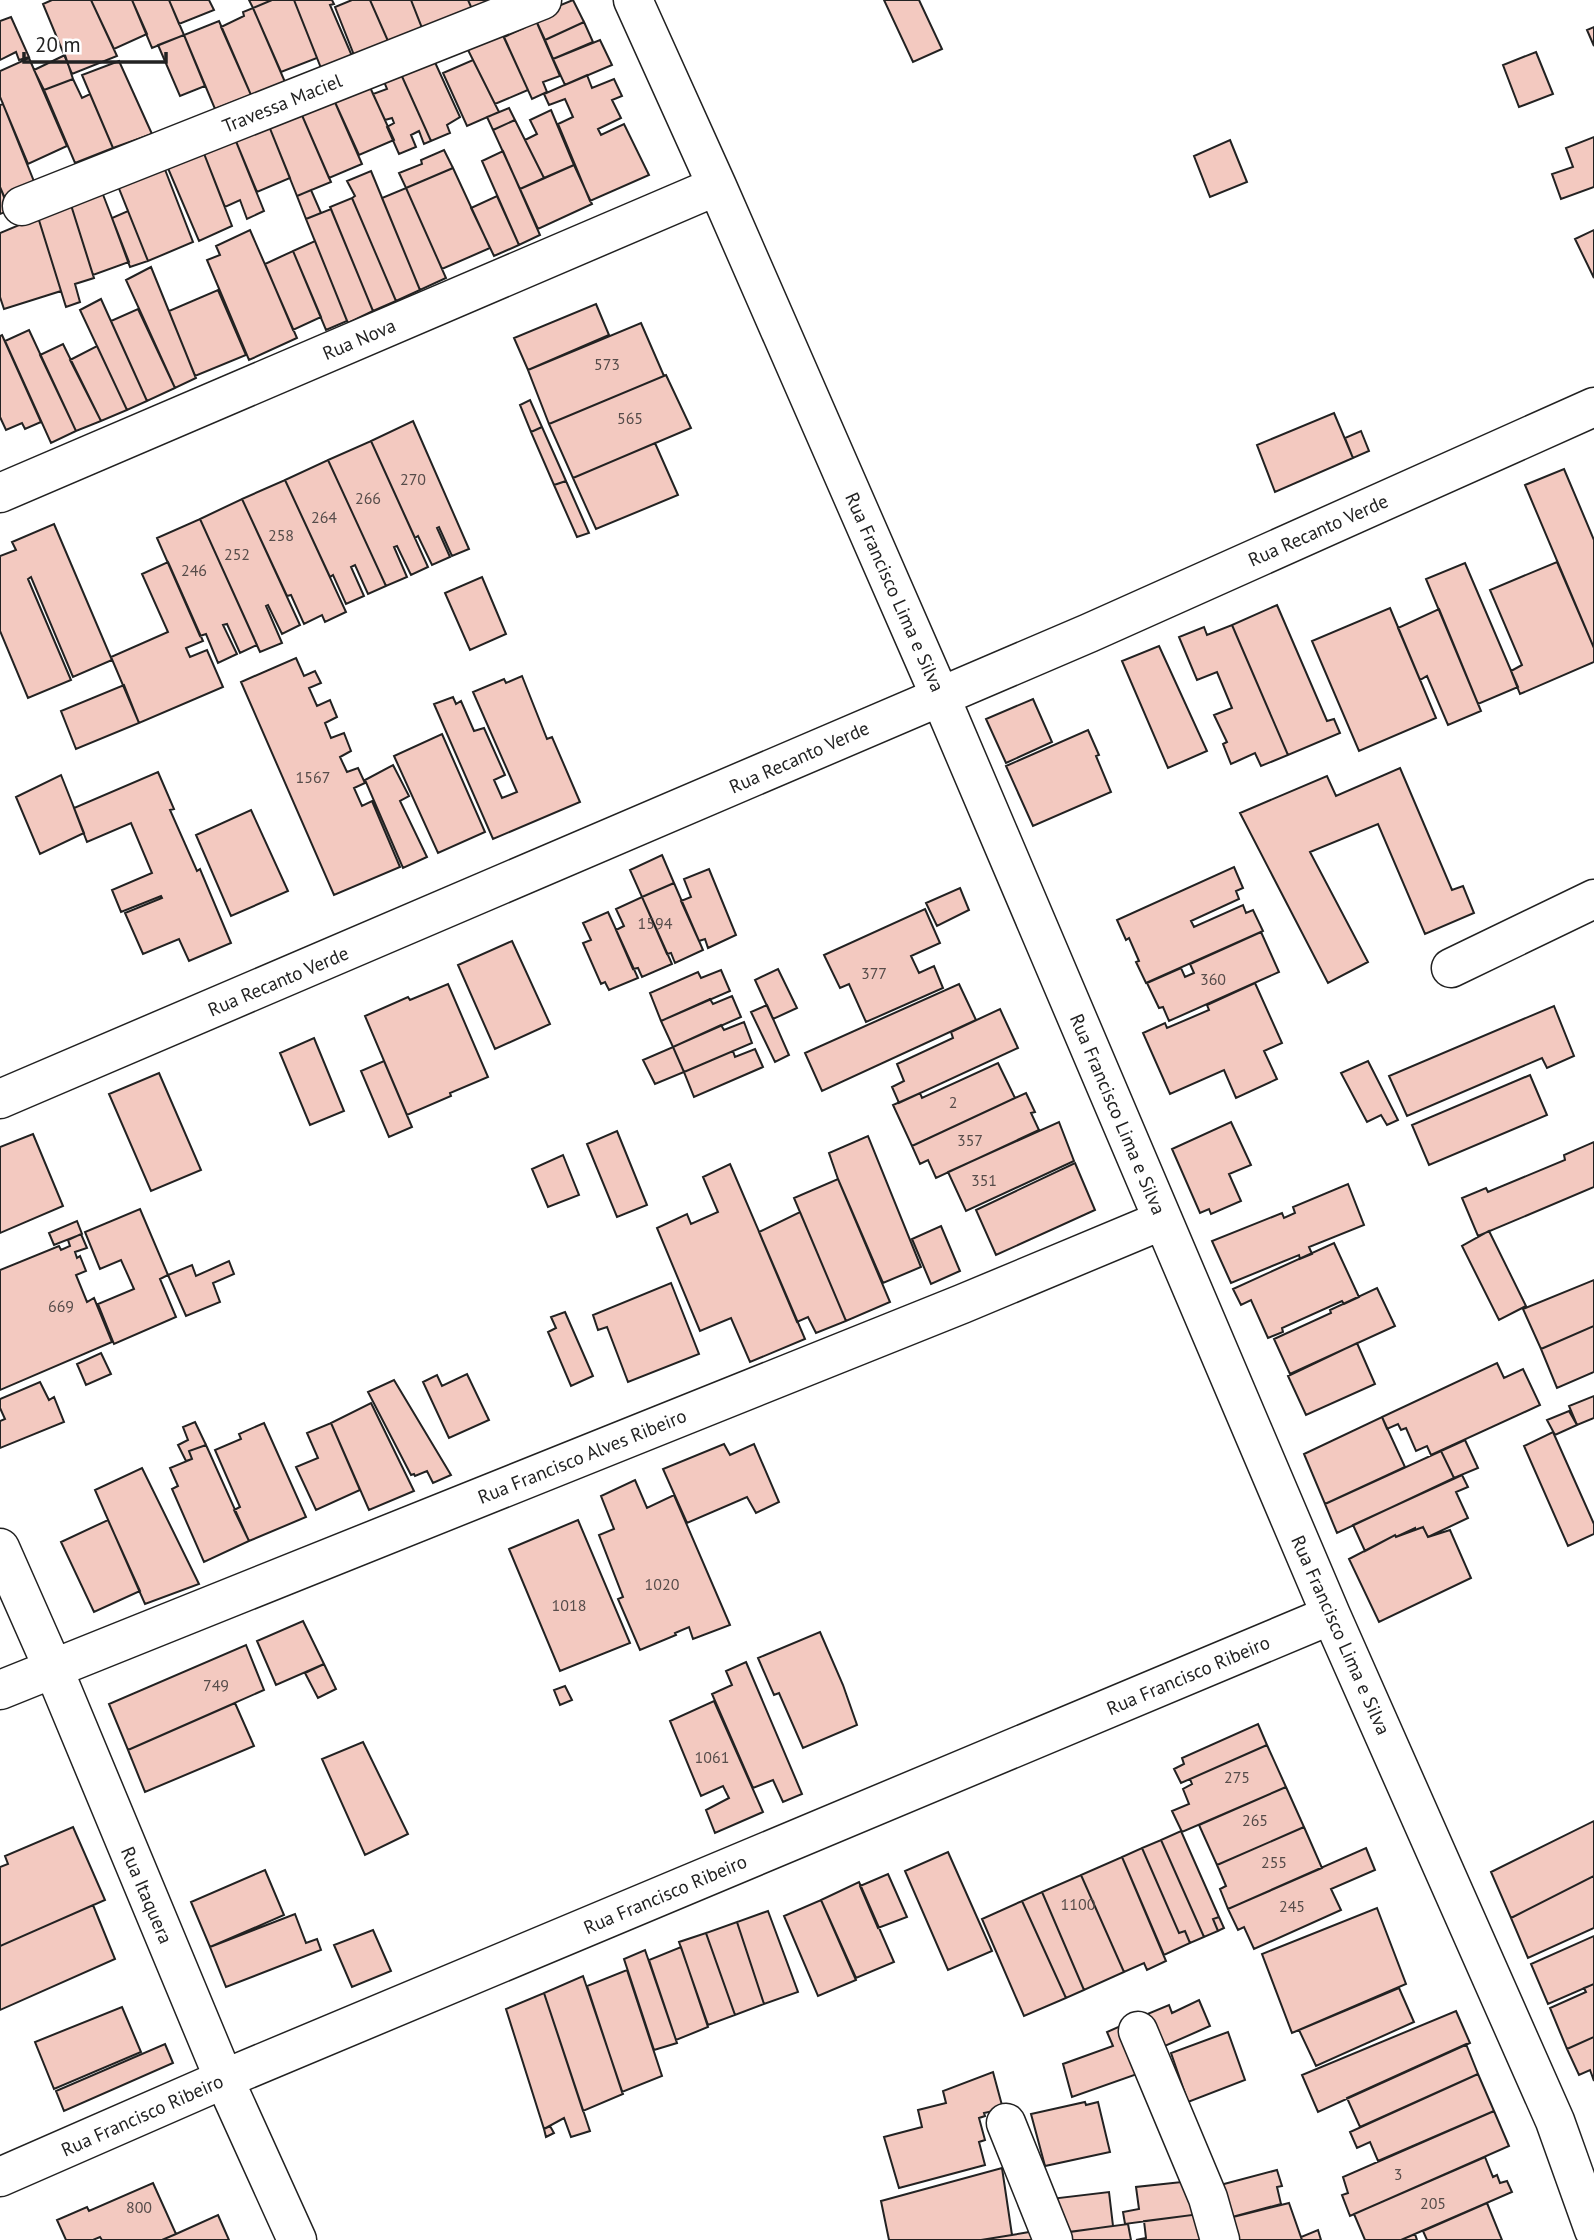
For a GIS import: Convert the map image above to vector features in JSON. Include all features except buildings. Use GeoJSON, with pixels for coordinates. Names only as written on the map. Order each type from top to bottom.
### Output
{"type":"FeatureCollection","features":[{"type":"Feature","properties":{"kind":"street","name":"Travessa Maciel"},"geometry":{"type":"LineString","coordinates":[[22,206],[542,0]]}},
{"type":"Feature","properties":{"kind":"street","name":"Rua Francisco Lima e Silva"},"geometry":{"type":"LineString","coordinates":[[634,0],[940,696],[1331,1615],[1555,2121],[1594,2230]]}},
{"type":"Feature","properties":{"kind":"street","name":"Rua Nova"},"geometry":{"type":"LineString","coordinates":[[0,493],[717,186]]}},
{"type":"Feature","properties":{"kind":"street","name":"Rua Recanto Verde"},"geometry":{"type":"LineString","coordinates":[[0,1099],[1089,633],[1594,407]]}},
{"type":"Feature","properties":{"kind":"street"},"geometry":{"type":"LineString","coordinates":[[1451,968],[1590,911]]}},
{"type":"Feature","properties":{"kind":"street","name":"Rua Francisco Alves Ribeiro"},"geometry":{"type":"LineString","coordinates":[[0,1690],[949,1309],[1163,1220]]}},
{"type":"Feature","properties":{"kind":"street","name":"Rua Itaquera"},"geometry":{"type":"LineString","coordinates":[[0,1548],[53,1668],[224,2079],[297,2240]]}},
{"type":"Feature","properties":{"kind":"street","name":"Rua Francisco Ribeiro"},"geometry":{"type":"LineString","coordinates":[[0,2177],[224,2079],[1331,1615]]}},
{"type":"Feature","properties":{"kind":"street"},"geometry":{"type":"LineString","coordinates":[[1138,2031],[1208,2199],[1220,2240]]}},
{"type":"Feature","properties":{"kind":"street"},"geometry":{"type":"LineString","coordinates":[[1006,2123],[1053,2240]]}}]}
